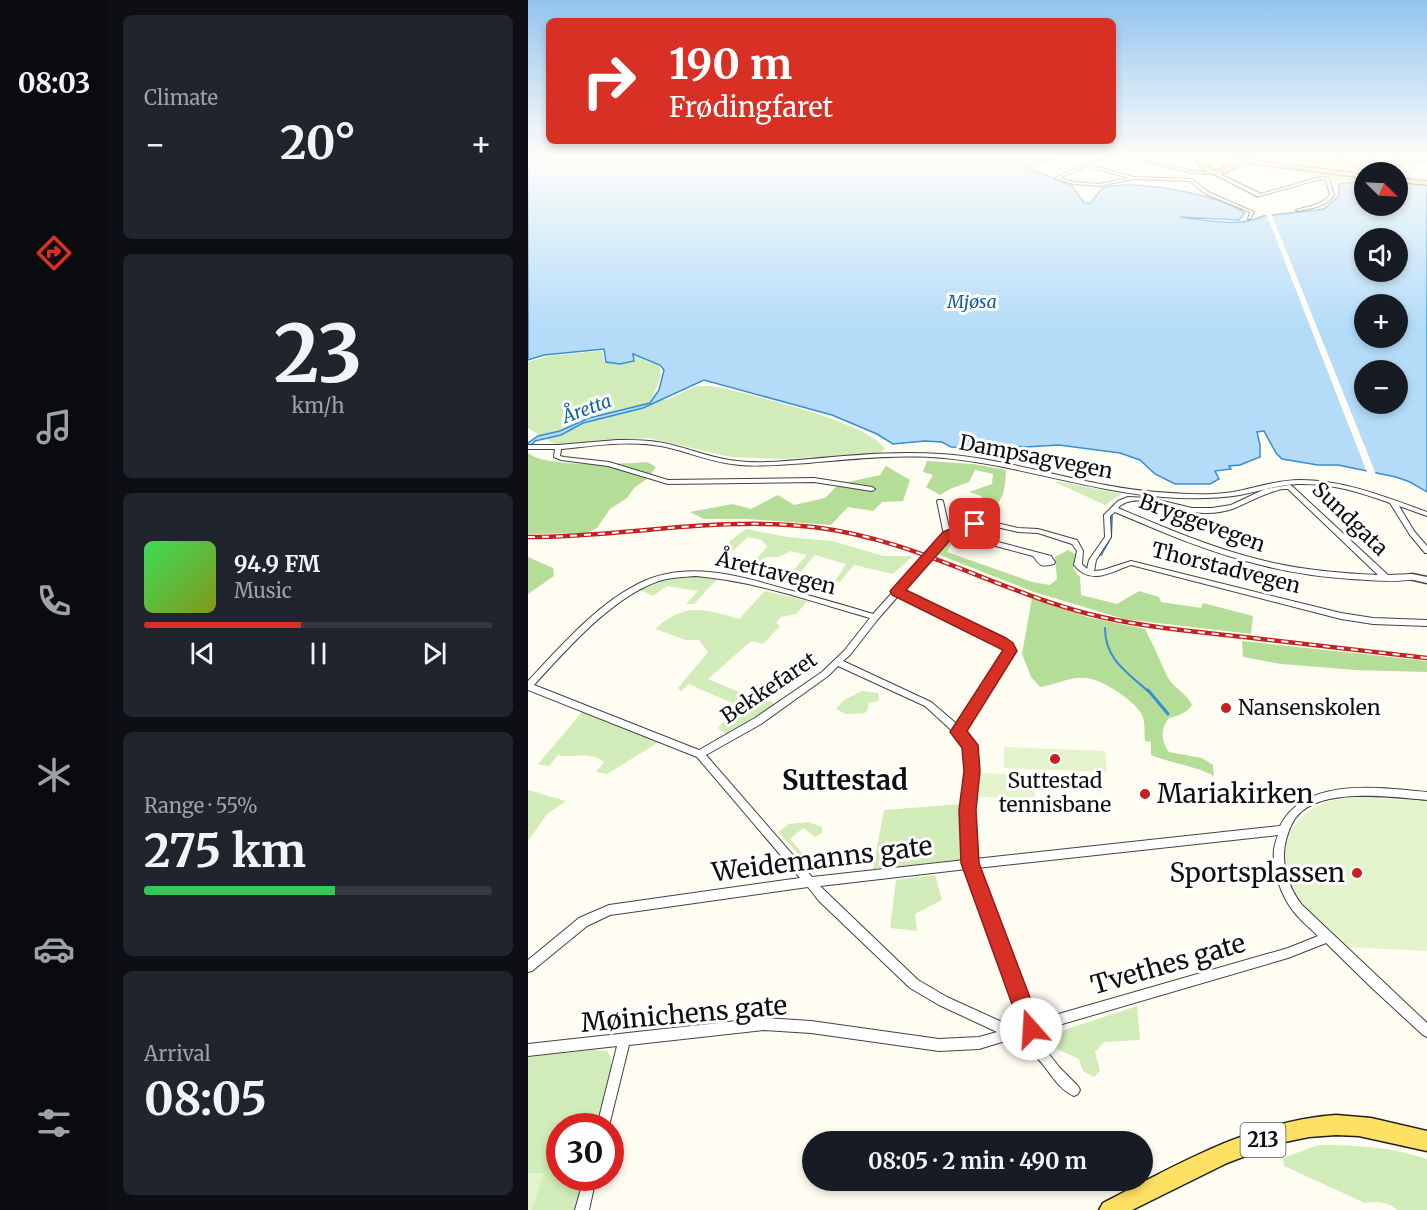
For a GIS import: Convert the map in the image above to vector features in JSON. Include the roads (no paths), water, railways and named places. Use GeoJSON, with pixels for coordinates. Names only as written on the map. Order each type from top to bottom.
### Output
{"type":"FeatureCollection","features":[{"type":"Feature","properties":{"kind":"main road","name":"213"},"geometry":{"type":"LineString","coordinates":[[1110,1210],[1236,1150],[1299,1128],[1357,1126],[1427,1141]]}},
{"type":"Feature","properties":{"kind":"street","name":"Dampsagvegen"},"geometry":{"type":"LineString","coordinates":[[529,447],[558,448],[637,441],[682,449],[719,461],[751,464],[857,457],[939,456],[992,461],[1084,484],[1151,494],[1233,494],[1299,482],[1349,488],[1427,514]]}},
{"type":"Feature","properties":{"kind":"street"},"geometry":{"type":"LineString","coordinates":[[558,448],[557,457],[563,459],[609,464],[668,482],[814,480],[872,489]]}},
{"type":"Feature","properties":{"kind":"street","name":"Bryggevegen"},"geometry":{"type":"LineString","coordinates":[[1290,487],[1273,490],[1223,508],[1187,509],[1129,498],[1119,502],[1114,509],[1186,540],[1251,561],[1306,573],[1412,577],[1427,580]]}},
{"type":"Feature","properties":{"kind":"street","name":"Sundgata"},"geometry":{"type":"LineString","coordinates":[[1290,487],[1385,577]]}},
{"type":"Feature","properties":{"kind":"street"},"geometry":{"type":"LineString","coordinates":[[940,501],[951,534],[1036,555]]}},
{"type":"Feature","properties":{"kind":"street"},"geometry":{"type":"LineString","coordinates":[[1393,502],[1427,551]]}},
{"type":"Feature","properties":{"kind":"street"},"geometry":{"type":"LineString","coordinates":[[1090,573],[1093,560],[1108,537],[1107,515],[1114,509]]}},
{"type":"Feature","properties":{"kind":"street","name":"Bekkefaret"},"geometry":{"type":"LineString","coordinates":[[700,754],[800,694],[837,662],[897,591],[951,534],[984,522],[1018,530],[1038,531],[1078,545],[1080,551],[1078,565],[1083,571],[1090,573]]}},
{"type":"Feature","properties":{"kind":"street","name":"Thorstadvegen"},"geometry":{"type":"LineString","coordinates":[[1090,573],[1110,572],[1131,563],[1341,616],[1401,623],[1427,623]]}},
{"type":"Feature","properties":{"kind":"street","name":"Årettavegen"},"geometry":{"type":"LineString","coordinates":[[528,686],[559,653],[615,604],[641,586],[680,574],[701,573],[735,577],[875,617]]}},
{"type":"Feature","properties":{"kind":"street"},"geometry":{"type":"LineString","coordinates":[[897,591],[1008,646],[1010,651],[1008,656],[958,732]]}},
{"type":"Feature","properties":{"kind":"street"},"geometry":{"type":"LineString","coordinates":[[837,662],[928,704],[970,745],[972,771],[968,810],[970,863],[1022,1032],[1074,1090]]}},
{"type":"Feature","properties":{"kind":"street"},"geometry":{"type":"LineString","coordinates":[[528,686],[700,754],[810,882],[914,984],[943,1001],[1022,1032]]}},
{"type":"Feature","properties":{"kind":"street"},"geometry":{"type":"LineString","coordinates":[[1427,796],[1344,792],[1325,795],[1301,808],[1283,830],[1279,854],[1282,878],[1298,909],[1427,1031]]}},
{"type":"Feature","properties":{"kind":"street","name":"Weidemanns gate"},"geometry":{"type":"LineString","coordinates":[[528,967],[583,922],[609,910],[810,882],[970,863],[1283,830]]}},
{"type":"Feature","properties":{"kind":"street","name":"Tvethes gate"},"geometry":{"type":"LineString","coordinates":[[1022,1032],[1104,1005],[1288,953],[1328,937]]}},
{"type":"Feature","properties":{"kind":"street","name":"Møinichens gate"},"geometry":{"type":"LineString","coordinates":[[528,1050],[764,1024],[811,1027],[939,1045],[979,1043],[1022,1032]]}},
{"type":"Feature","properties":{"kind":"street"},"geometry":{"type":"LineString","coordinates":[[606,1113],[624,1040]]}},
{"type":"Feature","properties":{"kind":"street"},"geometry":{"type":"LineString","coordinates":[[582,1210],[587,1191]]}},
{"type":"Feature","properties":{"kind":"water","name":"Mjøsa"},"geometry":{"type":"Polygon","coordinates":[[[528,215],[1243,215],[1239,220],[1180,217],[1244,222],[1268,215],[1427,215],[1427,492],[1396,477],[1338,465],[1318,465],[1282,459],[1276,453],[1264,431],[1257,432],[1260,457],[1240,465],[1229,466],[1231,469],[1215,471],[1219,479],[1210,484],[1175,484],[1155,474],[1140,460],[1120,453],[1059,445],[1025,447],[987,445],[975,448],[951,447],[942,442],[925,441],[893,444],[877,434],[832,415],[704,380],[643,408],[583,423],[561,435],[535,441],[528,449],[528,443],[538,436],[560,431],[589,418],[650,403],[659,390],[664,370],[660,365],[633,354],[634,361],[620,364],[606,362],[604,349],[544,355],[528,360],[528,215]]]}},
{"type":"Feature","properties":{"kind":"waterway"},"geometry":{"type":"LineString","coordinates":[[1101,555],[1111,537],[1112,516]]}},
{"type":"Feature","properties":{"kind":"waterway"},"geometry":{"type":"LineString","coordinates":[[1105,628],[1106,639],[1113,657],[1149,692]]}},
{"type":"Feature","properties":{"kind":"waterway"},"geometry":{"type":"LineString","coordinates":[[1148,690],[1168,714]]}},
{"type":"Feature","properties":{"kind":"railway"},"geometry":{"type":"LineString","coordinates":[[528,537],[706,525],[777,524],[813,527],[885,542],[1020,592],[1089,614],[1166,628],[1427,658]]}},
{"type":"Feature","properties":{"kind":"place","name":"Nansenskolen"},"geometry":{"type":"Point","coordinates":[1226,708]}},
{"type":"Feature","properties":{"kind":"place","name":"Suttestad tennisbane"},"geometry":{"type":"Point","coordinates":[1055,759]}},
{"type":"Feature","properties":{"kind":"place","name":"Mariakirken"},"geometry":{"type":"Point","coordinates":[1145,794]}},
{"type":"Feature","properties":{"kind":"place","name":"Sportsplassen"},"geometry":{"type":"Point","coordinates":[1357,873]}},
{"type":"Feature","properties":{"kind":"district","name":"Suttestad"},"geometry":{"type":"Point","coordinates":[845,781]}},
{"type":"Feature","properties":{"kind":"water label","name":"Åretta"},"geometry":{"type":"Point","coordinates":[587,409]}}]}
